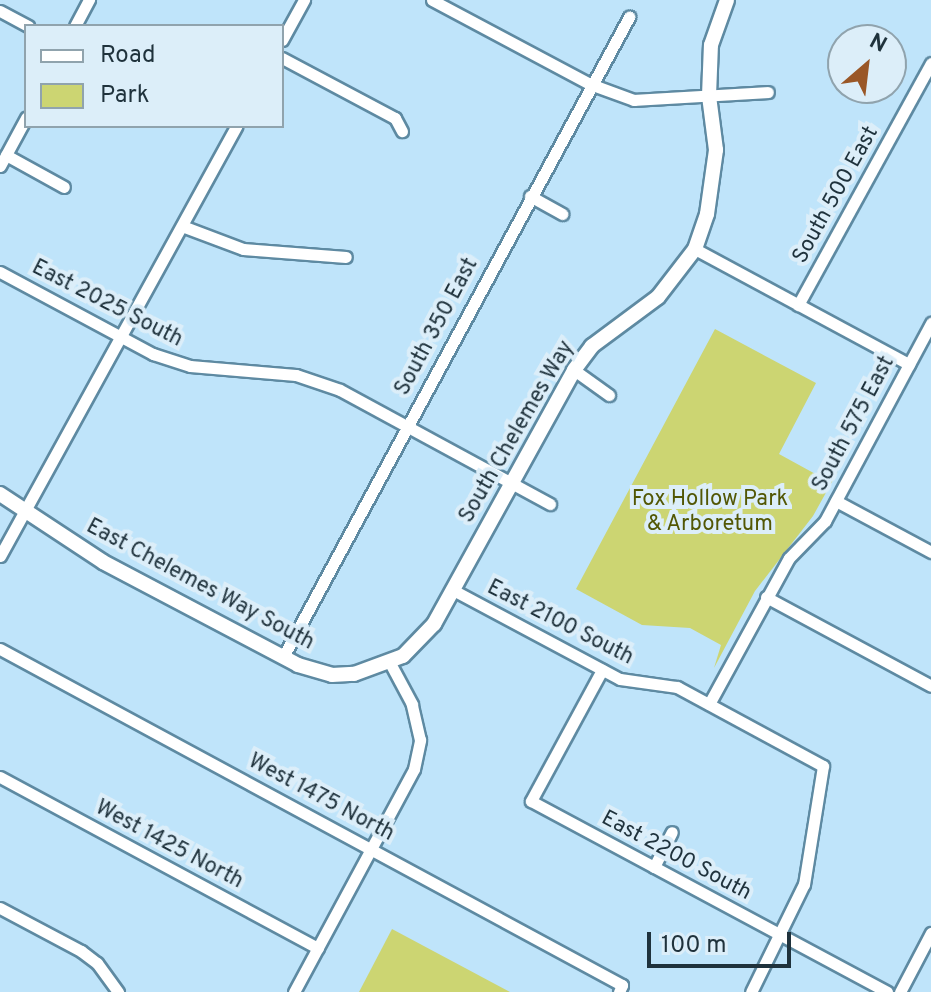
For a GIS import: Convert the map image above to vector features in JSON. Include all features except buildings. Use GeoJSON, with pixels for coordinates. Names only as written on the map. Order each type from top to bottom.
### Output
{"type":"FeatureCollection","features":[{"type":"Feature","properties":{"kind":"street"},"geometry":{"type":"LineString","coordinates":[[76,24],[89,0]]}},
{"type":"Feature","properties":{"kind":"street"},"geometry":{"type":"LineString","coordinates":[[284,36],[304,0]]}},
{"type":"Feature","properties":{"kind":"street"},"geometry":{"type":"LineString","coordinates":[[432,0],[590,84],[634,100],[768,92]]}},
{"type":"Feature","properties":{"kind":"street","name":"South Chelemes Way"},"geometry":{"type":"LineString","coordinates":[[390,663],[424,636],[453,590],[574,370],[592,346],[658,297],[695,249],[707,214],[716,150],[709,96],[711,45],[727,0]]}},
{"type":"Feature","properties":{"kind":"street"},"geometry":{"type":"LineString","coordinates":[[0,11],[24,24]]}},
{"type":"Feature","properties":{"kind":"street","name":"South 350 East"},"geometry":{"type":"LineString","coordinates":[[283,657],[590,84],[629,17]]}},
{"type":"Feature","properties":{"kind":"street"},"geometry":{"type":"LineString","coordinates":[[284,59],[395,118],[402,131]]}},
{"type":"Feature","properties":{"kind":"street","name":"South 500 East"},"geometry":{"type":"LineString","coordinates":[[798,305],[931,63]]}},
{"type":"Feature","properties":{"kind":"street"},"geometry":{"type":"LineString","coordinates":[[24,122],[3,161],[64,187]]}},
{"type":"Feature","properties":{"kind":"street"},"geometry":{"type":"LineString","coordinates":[[0,556],[27,512],[235,128]]}},
{"type":"Feature","properties":{"kind":"street"},"geometry":{"type":"LineString","coordinates":[[530,196],[562,214]]}},
{"type":"Feature","properties":{"kind":"street"},"geometry":{"type":"LineString","coordinates":[[182,226],[243,249],[346,257]]}},
{"type":"Feature","properties":{"kind":"street"},"geometry":{"type":"LineString","coordinates":[[695,249],[909,364]]}},
{"type":"Feature","properties":{"kind":"street","name":"East 2025 South"},"geometry":{"type":"LineString","coordinates":[[0,272],[122,337],[190,366],[307,378],[407,425],[550,504]]}},
{"type":"Feature","properties":{"kind":"street","name":"South 575 East"},"geometry":{"type":"LineString","coordinates":[[709,704],[789,558],[825,521],[931,323]]}},
{"type":"Feature","properties":{"kind":"street"},"geometry":{"type":"LineString","coordinates":[[574,370],[609,395]]}},
{"type":"Feature","properties":{"kind":"street","name":"East Chelemes Way South"},"geometry":{"type":"LineString","coordinates":[[0,494],[128,576],[283,657],[332,675],[390,663]]}},
{"type":"Feature","properties":{"kind":"street"},"geometry":{"type":"LineString","coordinates":[[836,501],[931,552]]}},
{"type":"Feature","properties":{"kind":"street","name":"East 2100 South"},"geometry":{"type":"LineString","coordinates":[[453,590],[602,670],[636,683],[677,687],[823,766],[804,884],[781,935]]}},
{"type":"Feature","properties":{"kind":"street"},"geometry":{"type":"LineString","coordinates":[[766,597],[931,686]]}},
{"type":"Feature","properties":{"kind":"street","name":"West 1475 North"},"geometry":{"type":"LineString","coordinates":[[0,649],[371,848],[620,988]]}},
{"type":"Feature","properties":{"kind":"street"},"geometry":{"type":"LineString","coordinates":[[294,992],[414,769],[420,740],[412,704],[390,663]]}},
{"type":"Feature","properties":{"kind":"street","name":"East 2200 South"},"geometry":{"type":"LineString","coordinates":[[602,670],[531,801],[887,992]]}},
{"type":"Feature","properties":{"kind":"street","name":"West 1425 North"},"geometry":{"type":"LineString","coordinates":[[0,777],[318,948]]}},
{"type":"Feature","properties":{"kind":"street"},"geometry":{"type":"LineString","coordinates":[[654,867],[672,832]]}},
{"type":"Feature","properties":{"kind":"street"},"geometry":{"type":"LineString","coordinates":[[0,908],[81,951],[97,963],[118,992]]}},
{"type":"Feature","properties":{"kind":"street"},"geometry":{"type":"LineString","coordinates":[[900,992],[931,933]]}},
{"type":"Feature","properties":{"kind":"street"},"geometry":{"type":"LineString","coordinates":[[751,992],[781,935]]}},
{"type":"Feature","properties":{"kind":"green space","name":"Fox Hollow Park & Arboretum"},"geometry":{"type":"Polygon","coordinates":[[[715,329],[816,383],[779,454],[830,482],[838,471],[813,516],[755,591],[714,668],[721,645],[690,628],[642,625],[576,589],[715,329]]]}},
{"type":"Feature","properties":{"kind":"green space"},"geometry":{"type":"Polygon","coordinates":[[[392,929],[510,992],[359,992],[392,929]]]}}]}
